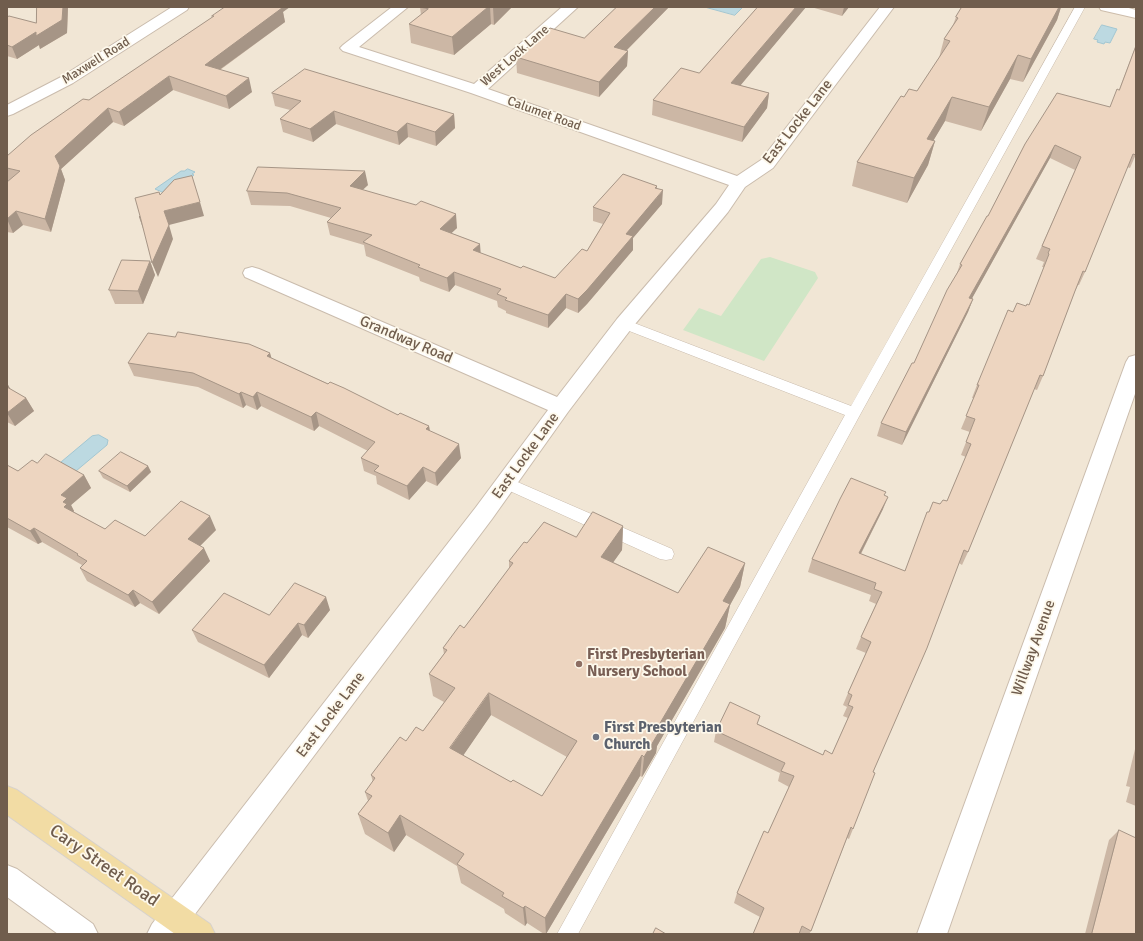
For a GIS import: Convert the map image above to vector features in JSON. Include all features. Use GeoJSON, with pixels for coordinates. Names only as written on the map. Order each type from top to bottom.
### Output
{"type":"FeatureCollection","features":[{"type":"Feature","properties":{"kind":"main road","name":"Cary Street Road"},"geometry":{"type":"LineString","coordinates":[[7,799],[170,925],[200,934]]}},
{"type":"Feature","properties":{"kind":"street","name":"Maxwell Road"},"geometry":{"type":"LineString","coordinates":[[7,112],[67,80],[182,7]]}},
{"type":"Feature","properties":{"kind":"street","name":"Calumet Road"},"geometry":{"type":"LineString","coordinates":[[401,7],[348,48],[477,90],[739,183]]}},
{"type":"Feature","properties":{"kind":"street","name":"West Lock Lane"},"geometry":{"type":"LineString","coordinates":[[477,90],[571,7]]}},
{"type":"Feature","properties":{"kind":"street","name":"East Locke Lane"},"geometry":{"type":"LineString","coordinates":[[170,925],[506,483],[624,324],[722,208],[739,183],[767,164],[887,7]]}},
{"type":"Feature","properties":{"kind":"street"},"geometry":{"type":"LineString","coordinates":[[1106,7],[1136,14]]}},
{"type":"Feature","properties":{"kind":"street","name":"Grandway Road"},"geometry":{"type":"LineString","coordinates":[[252,273],[561,407]]}},
{"type":"Feature","properties":{"kind":"street","name":"Willway Avenue"},"geometry":{"type":"LineString","coordinates":[[932,934],[1136,362]]}},
{"type":"Feature","properties":{"kind":"street"},"geometry":{"type":"LineString","coordinates":[[7,879],[82,934]]}},
{"type":"Feature","properties":{"kind":"lane"},"geometry":{"type":"LineString","coordinates":[[567,934],[1080,7]]}},
{"type":"Feature","properties":{"kind":"lane"},"geometry":{"type":"LineString","coordinates":[[624,324],[854,413]]}},
{"type":"Feature","properties":{"kind":"lane"},"geometry":{"type":"LineString","coordinates":[[506,483],[666,554]]}},
{"type":"Feature","properties":{"kind":"shaded area"},"geometry":{"type":"Polygon","coordinates":[[[7,7],[1136,7],[1136,934],[7,934],[7,7]]]}},
{"type":"Feature","properties":{"kind":"green space"},"geometry":{"type":"Polygon","coordinates":[[[770,257],[815,272],[818,278],[764,361],[683,330],[699,308],[721,316],[761,259],[770,257]]]}},
{"type":"Feature","properties":{"kind":"water"},"geometry":{"type":"Polygon","coordinates":[[[705,7],[739,7],[742,8],[735,15],[705,7]]]}},
{"type":"Feature","properties":{"kind":"water"},"geometry":{"type":"Polygon","coordinates":[[[1102,25],[1117,29],[1110,43],[1105,42],[1104,44],[1097,42],[1098,40],[1094,39],[1102,25]]]}},
{"type":"Feature","properties":{"kind":"water"},"geometry":{"type":"Polygon","coordinates":[[[188,169],[195,172],[192,174],[194,175],[169,195],[155,189],[181,171],[188,169]]]}},
{"type":"Feature","properties":{"kind":"water"},"geometry":{"type":"Polygon","coordinates":[[[99,435],[108,440],[107,445],[76,471],[61,468],[61,462],[92,436],[99,435]]]}},
{"type":"Feature","properties":{"kind":"building"},"geometry":{"type":"Polygon","coordinates":[[[37,7],[63,7],[62,20],[36,36],[36,32],[12,47],[7,45],[7,17],[9,16],[36,23],[37,7]]]}},
{"type":"Feature","properties":{"kind":"building"},"geometry":{"type":"Polygon","coordinates":[[[225,7],[282,8],[205,65],[249,78],[226,96],[169,76],[119,112],[108,108],[55,156],[60,166],[45,219],[16,211],[7,219],[7,182],[20,171],[7,168],[7,156],[31,135],[83,99],[89,100],[214,16],[212,16],[225,7]]]}},
{"type":"Feature","properties":{"kind":"building"},"geometry":{"type":"Polygon","coordinates":[[[420,7],[488,7],[452,37],[409,24],[428,9],[420,7]]]}},
{"type":"Feature","properties":{"kind":"building"},"geometry":{"type":"Polygon","coordinates":[[[617,7],[655,7],[614,47],[628,51],[599,82],[516,57],[550,28],[584,38],[617,7]]]}},
{"type":"Feature","properties":{"kind":"building"},"geometry":{"type":"Polygon","coordinates":[[[758,7],[796,7],[731,83],[769,93],[744,127],[653,100],[681,68],[699,73],[758,7]]]}},
{"type":"Feature","properties":{"kind":"building"},"geometry":{"type":"Polygon","coordinates":[[[962,7],[1059,7],[1031,59],[1018,55],[989,107],[952,97],[927,139],[935,141],[914,178],[857,162],[901,96],[904,97],[909,89],[917,91],[950,41],[944,39],[958,18],[956,17],[962,7]]]}},
{"type":"Feature","properties":{"kind":"building"},"geometry":{"type":"Polygon","coordinates":[[[1136,46],[1136,155],[1133,154],[1085,272],[1083,271],[1043,376],[1040,375],[968,552],[964,550],[927,648],[873,772],[875,773],[853,829],[851,827],[811,931],[802,926],[799,934],[753,934],[764,908],[737,893],[764,831],[768,833],[794,776],[781,771],[785,763],[716,731],[730,702],[760,716],[757,724],[823,755],[825,750],[832,754],[853,707],[848,705],[852,695],[848,693],[871,642],[861,637],[882,592],[874,589],[876,583],[812,559],[851,478],[886,492],[884,495],[888,497],[859,553],[905,571],[927,512],[929,512],[933,502],[940,504],[943,500],[947,501],[971,444],[966,442],[975,419],[966,416],[979,385],[977,385],[1008,310],[1013,312],[1017,303],[1026,306],[1027,304],[1029,305],[1049,254],[1050,249],[1042,246],[1081,157],[1055,145],[969,298],[973,299],[906,432],[881,423],[912,363],[914,363],[947,290],[962,265],[960,264],[988,216],[1025,144],[1057,93],[1110,107],[1117,89],[1119,90],[1136,46]]]}},
{"type":"Feature","properties":{"kind":"building"},"geometry":{"type":"Polygon","coordinates":[[[305,69],[454,114],[435,132],[407,123],[397,132],[334,111],[310,129],[280,119],[301,101],[272,93],[305,69]]]}},
{"type":"Feature","properties":{"kind":"building"},"geometry":{"type":"Polygon","coordinates":[[[258,167],[365,171],[350,186],[416,205],[421,201],[456,214],[440,229],[480,244],[473,250],[521,268],[523,266],[555,278],[582,249],[587,251],[610,213],[593,207],[623,174],[657,186],[655,188],[663,190],[626,234],[633,236],[587,290],[578,299],[566,294],[548,315],[505,300],[507,298],[497,294],[501,289],[454,272],[447,278],[418,267],[420,265],[363,242],[372,235],[327,222],[341,208],[287,193],[247,191],[258,167]]]}},
{"type":"Feature","properties":{"kind":"building"},"geometry":{"type":"Polygon","coordinates":[[[192,176],[200,202],[164,211],[169,225],[152,263],[135,198],[159,192],[160,195],[174,180],[192,176]]]}},
{"type":"Feature","properties":{"kind":"building"},"geometry":{"type":"Polygon","coordinates":[[[122,260],[150,261],[138,291],[109,290],[122,260]]]}},
{"type":"Feature","properties":{"kind":"building"},"geometry":{"type":"Polygon","coordinates":[[[178,332],[249,344],[270,353],[267,356],[328,384],[330,382],[398,415],[400,413],[429,426],[426,429],[459,444],[435,473],[423,467],[407,486],[374,471],[379,466],[361,458],[375,442],[316,412],[311,417],[257,392],[253,397],[241,392],[239,394],[193,373],[128,363],[148,333],[175,337],[178,332]]]}},
{"type":"Feature","properties":{"kind":"building"},"geometry":{"type":"Polygon","coordinates":[[[7,387],[26,398],[7,413],[7,387]]]}},
{"type":"Feature","properties":{"kind":"building"},"geometry":{"type":"Polygon","coordinates":[[[121,452],[148,466],[127,486],[99,471],[121,452]]]}},
{"type":"Feature","properties":{"kind":"building"},"geometry":{"type":"Polygon","coordinates":[[[46,454],[84,475],[61,495],[67,498],[63,502],[67,504],[64,507],[105,529],[115,520],[145,536],[181,501],[210,516],[188,539],[204,548],[152,602],[133,590],[128,595],[80,568],[87,561],[77,555],[78,554],[34,528],[30,531],[7,518],[7,465],[18,471],[32,460],[37,463],[46,454]]]}},
{"type":"Feature","properties":{"kind":"building","name":"First Presbyterian Church"},"geometry":{"type":"Polygon","coordinates":[[[593,512],[623,526],[601,557],[678,593],[708,547],[745,563],[723,601],[730,604],[656,730],[659,732],[644,757],[642,755],[545,918],[525,906],[523,908],[502,896],[504,893],[457,864],[464,854],[400,815],[388,833],[358,814],[372,796],[365,792],[375,778],[371,775],[400,737],[406,741],[416,727],[423,731],[455,688],[429,674],[447,650],[443,648],[460,625],[464,628],[513,563],[509,561],[524,542],[527,543],[544,522],[576,537],[593,512]],[[489,693],[450,748],[511,782],[513,780],[542,796],[577,741],[489,693]]]}},
{"type":"Feature","properties":{"kind":"building"},"geometry":{"type":"Polygon","coordinates":[[[295,583],[326,597],[304,625],[298,623],[264,665],[192,630],[224,593],[269,615],[295,583]]]}},
{"type":"Feature","properties":{"kind":"building"},"geometry":{"type":"Polygon","coordinates":[[[1119,830],[1136,838],[1136,934],[1092,934],[1119,830]]]}},
{"type":"Feature","properties":{"kind":"building"},"geometry":{"type":"Polygon","coordinates":[[[656,928],[666,934],[653,934],[656,928]]]}},
{"type":"Feature","properties":{"kind":"place","name":"First Presbyterian Nursery School"},"geometry":{"type":"Point","coordinates":[579,664]}},
{"type":"Feature","properties":{"kind":"place","name":"First Presbyterian Church"},"geometry":{"type":"Point","coordinates":[596,737]}}]}
